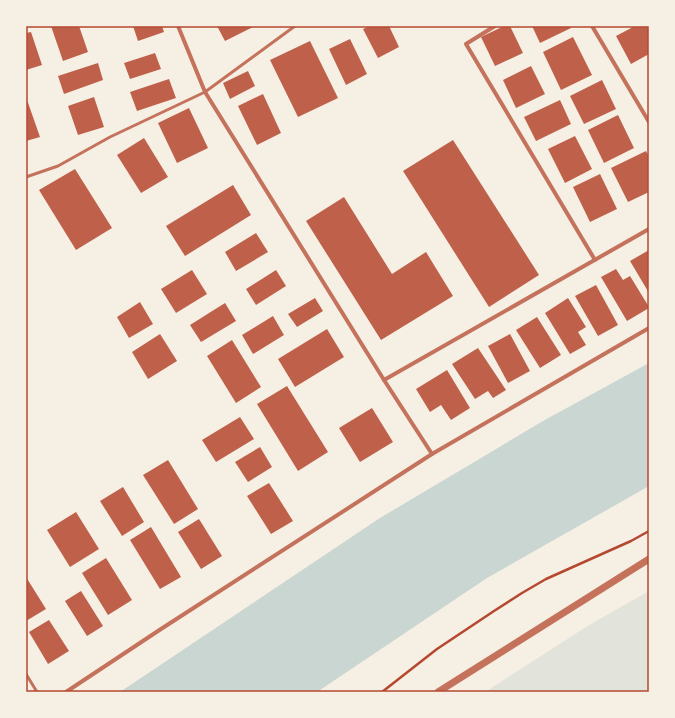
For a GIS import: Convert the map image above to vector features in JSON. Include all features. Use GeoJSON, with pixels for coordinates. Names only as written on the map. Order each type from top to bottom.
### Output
{"type":"FeatureCollection","features":[{"type":"Feature","properties":{"kind":"street"},"geometry":{"type":"LineString","coordinates":[[178,26],[205,92],[384,380],[432,454]]}},
{"type":"Feature","properties":{"kind":"street"},"geometry":{"type":"LineString","coordinates":[[495,26],[466,44],[595,260]]}},
{"type":"Feature","properties":{"kind":"street"},"geometry":{"type":"LineString","coordinates":[[592,26],[649,122]]}},
{"type":"Feature","properties":{"kind":"street"},"geometry":{"type":"LineString","coordinates":[[384,380],[649,230]]}},
{"type":"Feature","properties":{"kind":"street"},"geometry":{"type":"LineString","coordinates":[[66,692],[432,454],[649,328]]}},
{"type":"Feature","properties":{"kind":"street"},"geometry":{"type":"LineString","coordinates":[[438,692],[649,559]]}},
{"type":"Feature","properties":{"kind":"lane"},"geometry":{"type":"LineString","coordinates":[[26,177],[58,166],[110,137],[205,92],[295,26]]}},
{"type":"Feature","properties":{"kind":"lane"},"geometry":{"type":"LineString","coordinates":[[26,674],[37,692]]}},
{"type":"Feature","properties":{"kind":"path"},"geometry":{"type":"LineString","coordinates":[[382,692],[437,649],[494,610],[522,593],[546,579],[631,541],[649,531]]}},
{"type":"Feature","properties":{"kind":"shaded area"},"geometry":{"type":"Polygon","coordinates":[[[649,363],[649,486],[487,578],[317,692],[120,692],[380,518],[543,421],[649,363]]]}},
{"type":"Feature","properties":{"kind":"shaded area"},"geometry":{"type":"Polygon","coordinates":[[[649,591],[649,692],[485,692],[589,625],[649,591]]]}},
{"type":"Feature","properties":{"kind":"building"},"geometry":{"type":"Polygon","coordinates":[[[51,26],[79,26],[88,52],[63,61],[51,26]]]}},
{"type":"Feature","properties":{"kind":"building"},"geometry":{"type":"Polygon","coordinates":[[[133,26],[162,26],[164,32],[138,41],[133,26]]]}},
{"type":"Feature","properties":{"kind":"building"},"geometry":{"type":"Polygon","coordinates":[[[217,26],[255,26],[225,41],[217,26]]]}},
{"type":"Feature","properties":{"kind":"building"},"geometry":{"type":"Polygon","coordinates":[[[370,26],[389,26],[399,47],[378,58],[363,29],[370,26]]]}},
{"type":"Feature","properties":{"kind":"building"},"geometry":{"type":"Polygon","coordinates":[[[504,26],[510,26],[523,53],[495,66],[481,37],[504,26]]]}},
{"type":"Feature","properties":{"kind":"building"},"geometry":{"type":"Polygon","coordinates":[[[532,26],[570,26],[571,28],[540,43],[532,26]]]}},
{"type":"Feature","properties":{"kind":"building"},"geometry":{"type":"Polygon","coordinates":[[[635,26],[649,26],[649,54],[631,64],[616,36],[635,26]]]}},
{"type":"Feature","properties":{"kind":"building"},"geometry":{"type":"Polygon","coordinates":[[[31,32],[42,65],[26,70],[26,33],[31,32]]]}},
{"type":"Feature","properties":{"kind":"building"},"geometry":{"type":"Polygon","coordinates":[[[573,37],[592,75],[561,90],[543,52],[573,37]]]}},
{"type":"Feature","properties":{"kind":"building"},"geometry":{"type":"Polygon","coordinates":[[[350,39],[367,74],[346,85],[329,49],[350,39]]]}},
{"type":"Feature","properties":{"kind":"building"},"geometry":{"type":"Polygon","coordinates":[[[310,41],[338,98],[298,117],[270,60],[310,41]]]}},
{"type":"Feature","properties":{"kind":"building"},"geometry":{"type":"Polygon","coordinates":[[[155,53],[161,69],[130,79],[124,63],[155,53]]]}},
{"type":"Feature","properties":{"kind":"building"},"geometry":{"type":"Polygon","coordinates":[[[98,63],[103,80],[64,94],[58,76],[98,63]]]}},
{"type":"Feature","properties":{"kind":"building"},"geometry":{"type":"Polygon","coordinates":[[[531,66],[545,94],[516,108],[503,80],[531,66]]]}},
{"type":"Feature","properties":{"kind":"building"},"geometry":{"type":"Polygon","coordinates":[[[248,71],[255,86],[230,99],[223,83],[248,71]]]}},
{"type":"Feature","properties":{"kind":"building"},"geometry":{"type":"Polygon","coordinates":[[[169,79],[176,98],[137,111],[130,92],[169,79]]]}},
{"type":"Feature","properties":{"kind":"building"},"geometry":{"type":"Polygon","coordinates":[[[602,80],[616,109],[584,124],[570,96],[602,80]]]}},
{"type":"Feature","properties":{"kind":"building"},"geometry":{"type":"Polygon","coordinates":[[[263,94],[281,133],[257,145],[238,106],[263,94]]]}},
{"type":"Feature","properties":{"kind":"building"},"geometry":{"type":"Polygon","coordinates":[[[26,97],[40,137],[26,141],[26,97]]]}},
{"type":"Feature","properties":{"kind":"building"},"geometry":{"type":"Polygon","coordinates":[[[94,97],[104,127],[78,135],[68,106],[94,97]]]}},
{"type":"Feature","properties":{"kind":"building"},"geometry":{"type":"Polygon","coordinates":[[[560,100],[571,124],[536,141],[524,117],[560,100]]]}},
{"type":"Feature","properties":{"kind":"building"},"geometry":{"type":"Polygon","coordinates":[[[189,108],[208,148],[177,163],[158,123],[189,108]]]}},
{"type":"Feature","properties":{"kind":"building"},"geometry":{"type":"Polygon","coordinates":[[[618,115],[634,148],[604,163],[588,130],[618,115]]]}},
{"type":"Feature","properties":{"kind":"building"},"geometry":{"type":"Polygon","coordinates":[[[575,136],[592,169],[565,183],[548,149],[575,136]]]}},
{"type":"Feature","properties":{"kind":"building"},"geometry":{"type":"Polygon","coordinates":[[[144,138],[168,177],[141,193],[117,155],[144,138]]]}},
{"type":"Feature","properties":{"kind":"building"},"geometry":{"type":"Polygon","coordinates":[[[453,140],[539,275],[489,307],[403,171],[453,140]]]}},
{"type":"Feature","properties":{"kind":"building"},"geometry":{"type":"Polygon","coordinates":[[[646,151],[649,157],[649,192],[628,202],[611,168],[646,151]]]}},
{"type":"Feature","properties":{"kind":"building"},"geometry":{"type":"Polygon","coordinates":[[[75,169],[112,228],[76,250],[39,190],[75,169]]]}},
{"type":"Feature","properties":{"kind":"building"},"geometry":{"type":"Polygon","coordinates":[[[600,174],[617,209],[590,222],[573,187],[600,174]]]}},
{"type":"Feature","properties":{"kind":"building"},"geometry":{"type":"Polygon","coordinates":[[[233,185],[251,215],[185,256],[166,226],[233,185]]]}},
{"type":"Feature","properties":{"kind":"building"},"geometry":{"type":"Polygon","coordinates":[[[344,197],[392,274],[426,252],[453,296],[381,340],[306,221],[344,197]]]}},
{"type":"Feature","properties":{"kind":"building"},"geometry":{"type":"Polygon","coordinates":[[[256,233],[268,252],[236,271],[225,252],[256,233]]]}},
{"type":"Feature","properties":{"kind":"building"},"geometry":{"type":"Polygon","coordinates":[[[649,250],[649,293],[630,261],[649,250]]]}},
{"type":"Feature","properties":{"kind":"building"},"geometry":{"type":"Polygon","coordinates":[[[616,269],[623,280],[630,276],[649,307],[627,321],[601,277],[616,269]]]}},
{"type":"Feature","properties":{"kind":"building"},"geometry":{"type":"Polygon","coordinates":[[[192,270],[207,294],[176,313],[161,289],[192,270]]]}},
{"type":"Feature","properties":{"kind":"building"},"geometry":{"type":"Polygon","coordinates":[[[276,270],[286,286],[256,305],[246,289],[276,270]]]}},
{"type":"Feature","properties":{"kind":"building"},"geometry":{"type":"Polygon","coordinates":[[[596,285],[618,325],[598,336],[575,296],[596,285]]]}},
{"type":"Feature","properties":{"kind":"building"},"geometry":{"type":"Polygon","coordinates":[[[315,298],[323,311],[297,327],[288,314],[315,298]]]}},
{"type":"Feature","properties":{"kind":"building"},"geometry":{"type":"Polygon","coordinates":[[[568,298],[586,327],[578,332],[586,345],[570,354],[545,313],[568,298]]]}},
{"type":"Feature","properties":{"kind":"building"},"geometry":{"type":"Polygon","coordinates":[[[140,302],[153,324],[129,338],[117,317],[140,302]]]}},
{"type":"Feature","properties":{"kind":"building"},"geometry":{"type":"Polygon","coordinates":[[[225,303],[236,321],[201,342],[190,325],[225,303]]]}},
{"type":"Feature","properties":{"kind":"building"},"geometry":{"type":"Polygon","coordinates":[[[273,316],[284,335],[253,354],[242,335],[273,316]]]}},
{"type":"Feature","properties":{"kind":"building"},"geometry":{"type":"Polygon","coordinates":[[[537,317],[561,355],[540,368],[516,330],[537,317]]]}},
{"type":"Feature","properties":{"kind":"building"},"geometry":{"type":"Polygon","coordinates":[[[327,329],[344,357],[295,387],[278,359],[327,329]]]}},
{"type":"Feature","properties":{"kind":"building"},"geometry":{"type":"Polygon","coordinates":[[[160,334],[177,361],[148,379],[132,352],[160,334]]]}},
{"type":"Feature","properties":{"kind":"building"},"geometry":{"type":"Polygon","coordinates":[[[510,334],[530,371],[508,383],[488,346],[510,334]]]}},
{"type":"Feature","properties":{"kind":"building"},"geometry":{"type":"Polygon","coordinates":[[[232,340],[261,387],[236,403],[207,356],[232,340]]]}},
{"type":"Feature","properties":{"kind":"building"},"geometry":{"type":"Polygon","coordinates":[[[478,348],[506,390],[493,398],[488,391],[475,399],[452,364],[478,348]]]}},
{"type":"Feature","properties":{"kind":"building"},"geometry":{"type":"Polygon","coordinates":[[[447,370],[470,408],[451,420],[441,405],[430,412],[416,389],[447,370]]]}},
{"type":"Feature","properties":{"kind":"building"},"geometry":{"type":"Polygon","coordinates":[[[287,386],[328,452],[298,471],[257,404],[287,386]]]}},
{"type":"Feature","properties":{"kind":"building"},"geometry":{"type":"Polygon","coordinates":[[[372,408],[393,442],[360,462],[339,428],[372,408]]]}},
{"type":"Feature","properties":{"kind":"building"},"geometry":{"type":"Polygon","coordinates":[[[240,417],[254,439],[216,462],[202,440],[240,417]]]}},
{"type":"Feature","properties":{"kind":"building"},"geometry":{"type":"Polygon","coordinates":[[[260,447],[272,467],[248,482],[235,462],[260,447]]]}},
{"type":"Feature","properties":{"kind":"building"},"geometry":{"type":"Polygon","coordinates":[[[168,460],[198,509],[174,524],[143,475],[168,460]]]}},
{"type":"Feature","properties":{"kind":"building"},"geometry":{"type":"Polygon","coordinates":[[[269,483],[293,521],[271,534],[247,496],[269,483]]]}},
{"type":"Feature","properties":{"kind":"building"},"geometry":{"type":"Polygon","coordinates":[[[123,487],[144,522],[122,536],[100,501],[123,487]]]}},
{"type":"Feature","properties":{"kind":"building"},"geometry":{"type":"Polygon","coordinates":[[[76,512],[99,549],[70,567],[47,530],[76,512]]]}},
{"type":"Feature","properties":{"kind":"building"},"geometry":{"type":"Polygon","coordinates":[[[199,519],[222,556],[201,569],[178,532],[199,519]]]}},
{"type":"Feature","properties":{"kind":"building"},"geometry":{"type":"Polygon","coordinates":[[[151,527],[181,577],[160,589],[130,540],[151,527]]]}},
{"type":"Feature","properties":{"kind":"building"},"geometry":{"type":"Polygon","coordinates":[[[106,558],[132,600],[108,615],[82,573],[106,558]]]}},
{"type":"Feature","properties":{"kind":"building"},"geometry":{"type":"Polygon","coordinates":[[[26,577],[46,609],[26,621],[26,577]]]}},
{"type":"Feature","properties":{"kind":"building"},"geometry":{"type":"Polygon","coordinates":[[[81,591],[103,626],[87,636],[65,601],[81,591]]]}},
{"type":"Feature","properties":{"kind":"building"},"geometry":{"type":"Polygon","coordinates":[[[49,620],[69,651],[48,664],[29,632],[49,620]]]}}]}
